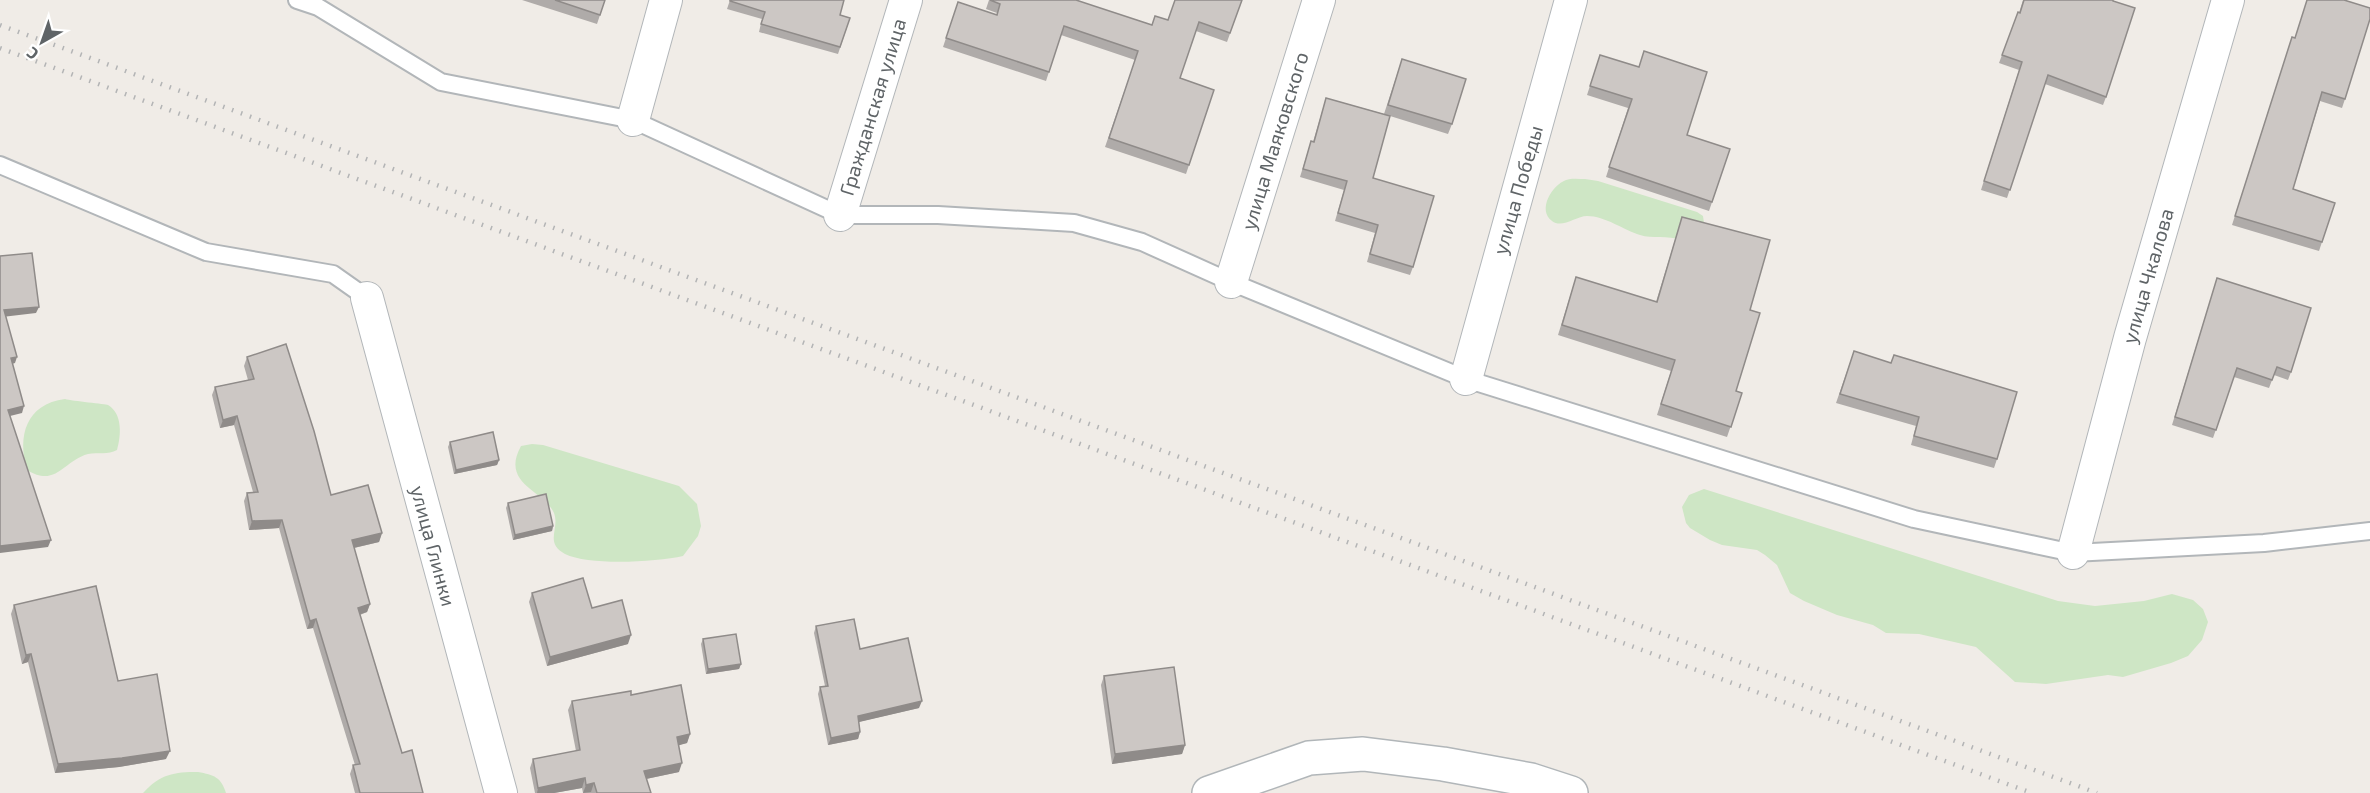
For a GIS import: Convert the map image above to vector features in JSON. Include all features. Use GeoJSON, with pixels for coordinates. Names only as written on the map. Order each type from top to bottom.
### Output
{"type":"FeatureCollection","features":[{"type":"Feature","properties":{"kind":"street"},"geometry":{"type":"LineString","coordinates":[[633,120],[666,0]]}},
{"type":"Feature","properties":{"kind":"street","name":"Гражданская улица"},"geometry":{"type":"LineString","coordinates":[[840,215],[906,0]]}},
{"type":"Feature","properties":{"kind":"street","name":"улица Маяковского"},"geometry":{"type":"LineString","coordinates":[[1232,282],[1319,0]]}},
{"type":"Feature","properties":{"kind":"street","name":"улица Победы"},"geometry":{"type":"LineString","coordinates":[[1466,379],[1571,0]]}},
{"type":"Feature","properties":{"kind":"street","name":"улица Чкалова"},"geometry":{"type":"LineString","coordinates":[[2073,554],[2130,338],[2228,0]]}},
{"type":"Feature","properties":{"kind":"street","name":"улица Глинки"},"geometry":{"type":"LineString","coordinates":[[367,298],[501,793]]}},
{"type":"Feature","properties":{"kind":"street"},"geometry":{"type":"LineString","coordinates":[[1211,792],[1309,758],[1363,754],[1443,764],[1520,778],[1571,793]]}},
{"type":"Feature","properties":{"kind":"lane"},"geometry":{"type":"LineString","coordinates":[[297,0],[318,6],[441,82],[633,120],[840,215],[938,215],[1074,223],[1142,242],[1466,379],[1914,519],[2073,554],[2264,543],[2370,531]]}},
{"type":"Feature","properties":{"kind":"lane"},"geometry":{"type":"LineString","coordinates":[[0,165],[206,252],[333,274],[367,298]]}},
{"type":"Feature","properties":{"kind":"green space"},"geometry":{"type":"Polygon","coordinates":[[[1585,179],[1697,212],[1703,216],[1704,223],[1682,240],[1640,235],[1594,217],[1587,216],[1560,224],[1552,221],[1546,211],[1551,192],[1566,180],[1585,179]]]}},
{"type":"Feature","properties":{"kind":"green space"},"geometry":{"type":"Polygon","coordinates":[[[65,399],[108,405],[113,409],[120,426],[117,450],[88,454],[79,457],[52,475],[37,475],[27,470],[23,445],[24,434],[33,415],[41,407],[65,399]]]}},
{"type":"Feature","properties":{"kind":"green space"},"geometry":{"type":"Polygon","coordinates":[[[543,445],[679,486],[697,504],[701,526],[698,536],[683,556],[671,558],[606,561],[576,558],[565,554],[555,545],[554,513],[542,498],[526,485],[516,469],[516,459],[521,446],[543,445]]]}},
{"type":"Feature","properties":{"kind":"green space"},"geometry":{"type":"Polygon","coordinates":[[[1704,489],[2058,601],[2095,606],[2144,601],[2172,594],[2193,600],[2203,609],[2208,622],[2202,640],[2188,656],[2171,663],[2123,677],[2108,675],[2046,684],[2015,682],[1976,647],[1919,634],[1886,633],[1873,625],[1837,615],[1790,593],[1777,565],[1765,555],[1757,550],[1722,545],[1690,528],[1686,523],[1682,507],[1689,495],[1704,489]]]}},
{"type":"Feature","properties":{"kind":"green space"},"geometry":{"type":"Polygon","coordinates":[[[198,772],[216,778],[222,783],[226,793],[143,793],[155,782],[168,775],[198,772]]]}},
{"type":"Feature","properties":{"kind":"building"},"geometry":{"type":"Polygon","coordinates":[[[555,0],[605,0],[600,15],[555,0]]]}},
{"type":"Feature","properties":{"kind":"building"},"geometry":{"type":"Polygon","coordinates":[[[730,0],[844,0],[840,15],[850,18],[840,47],[761,24],[765,12],[730,0]]]}},
{"type":"Feature","properties":{"kind":"building"},"geometry":{"type":"Polygon","coordinates":[[[990,0],[1076,0],[1152,25],[1155,16],[1168,20],[1175,0],[1242,0],[1230,33],[1199,22],[1180,78],[1214,90],[1189,165],[1109,138],[1138,51],[1064,26],[1049,72],[946,38],[958,2],[997,15],[1000,4],[990,0]]]}},
{"type":"Feature","properties":{"kind":"building"},"geometry":{"type":"Polygon","coordinates":[[[2024,0],[2113,0],[2135,8],[2106,97],[2048,75],[2010,190],[1984,181],[2022,62],[2002,55],[2024,0]]]}},
{"type":"Feature","properties":{"kind":"building"},"geometry":{"type":"Polygon","coordinates":[[[2307,0],[2344,0],[2370,8],[2370,19],[2345,99],[2322,92],[2293,189],[2335,203],[2322,242],[2235,216],[2292,37],[2295,38],[2307,0]]]}},
{"type":"Feature","properties":{"kind":"building"},"geometry":{"type":"Polygon","coordinates":[[[1644,51],[1707,72],[1687,135],[1730,149],[1712,202],[1609,167],[1632,99],[1590,86],[1600,55],[1639,67],[1644,51]]]}},
{"type":"Feature","properties":{"kind":"building"},"geometry":{"type":"Polygon","coordinates":[[[1402,59],[1466,79],[1452,124],[1388,105],[1402,59]]]}},
{"type":"Feature","properties":{"kind":"building"},"geometry":{"type":"Polygon","coordinates":[[[1326,98],[1390,116],[1373,178],[1434,196],[1413,267],[1370,254],[1378,225],[1338,213],[1347,181],[1303,169],[1311,141],[1314,142],[1326,98]]]}},
{"type":"Feature","properties":{"kind":"building"},"geometry":{"type":"Polygon","coordinates":[[[1682,217],[1770,240],[1750,310],[1760,313],[1736,391],[1742,393],[1731,427],[1661,404],[1675,360],[1562,325],[1576,277],[1657,302],[1682,217]]]}},
{"type":"Feature","properties":{"kind":"building"},"geometry":{"type":"Polygon","coordinates":[[[32,253],[39,307],[4,310],[17,357],[11,358],[24,406],[8,410],[51,540],[0,546],[0,256],[32,253]]]}},
{"type":"Feature","properties":{"kind":"building"},"geometry":{"type":"Polygon","coordinates":[[[2217,278],[2311,308],[2291,372],[2277,367],[2272,380],[2237,368],[2216,430],[2175,417],[2217,278]]]}},
{"type":"Feature","properties":{"kind":"building"},"geometry":{"type":"Polygon","coordinates":[[[286,344],[314,431],[331,495],[368,485],[382,533],[352,540],[370,604],[358,608],[402,753],[412,750],[423,793],[360,793],[353,765],[360,764],[316,619],[310,621],[282,520],[252,521],[247,493],[258,492],[237,416],[223,420],[215,387],[254,379],[247,357],[286,344]]]}},
{"type":"Feature","properties":{"kind":"building"},"geometry":{"type":"Polygon","coordinates":[[[1854,351],[1891,363],[1894,355],[2017,392],[1997,459],[1914,436],[1919,417],[1840,394],[1854,351]]]}},
{"type":"Feature","properties":{"kind":"building"},"geometry":{"type":"Polygon","coordinates":[[[493,432],[499,460],[456,470],[450,442],[493,432]]]}},
{"type":"Feature","properties":{"kind":"building"},"geometry":{"type":"Polygon","coordinates":[[[546,494],[553,526],[515,535],[508,503],[546,494]]]}},
{"type":"Feature","properties":{"kind":"building"},"geometry":{"type":"Polygon","coordinates":[[[583,578],[592,608],[622,600],[631,635],[550,657],[532,593],[583,578]]]}},
{"type":"Feature","properties":{"kind":"building"},"geometry":{"type":"Polygon","coordinates":[[[96,586],[118,681],[157,674],[170,751],[58,764],[31,654],[26,655],[14,605],[96,586]]]}},
{"type":"Feature","properties":{"kind":"building"},"geometry":{"type":"Polygon","coordinates":[[[854,619],[860,649],[908,638],[922,701],[858,716],[860,732],[831,738],[820,687],[828,686],[816,626],[854,619]]]}},
{"type":"Feature","properties":{"kind":"building"},"geometry":{"type":"Polygon","coordinates":[[[736,634],[741,664],[708,669],[703,639],[736,634]]]}},
{"type":"Feature","properties":{"kind":"building"},"geometry":{"type":"Polygon","coordinates":[[[1174,667],[1185,745],[1115,754],[1104,676],[1174,667]]]}},
{"type":"Feature","properties":{"kind":"building"},"geometry":{"type":"Polygon","coordinates":[[[681,685],[690,734],[677,737],[682,763],[644,771],[651,793],[597,793],[594,783],[586,785],[585,778],[538,788],[533,759],[580,750],[572,701],[631,691],[631,695],[681,685]]]}},
{"type":"Feature","properties":{"kind":"railway"},"geometry":{"type":"LineString","coordinates":[[0,25],[2097,793]]}},
{"type":"Feature","properties":{"kind":"railway"},"geometry":{"type":"LineString","coordinates":[[0,48],[2032,793]]}}]}
